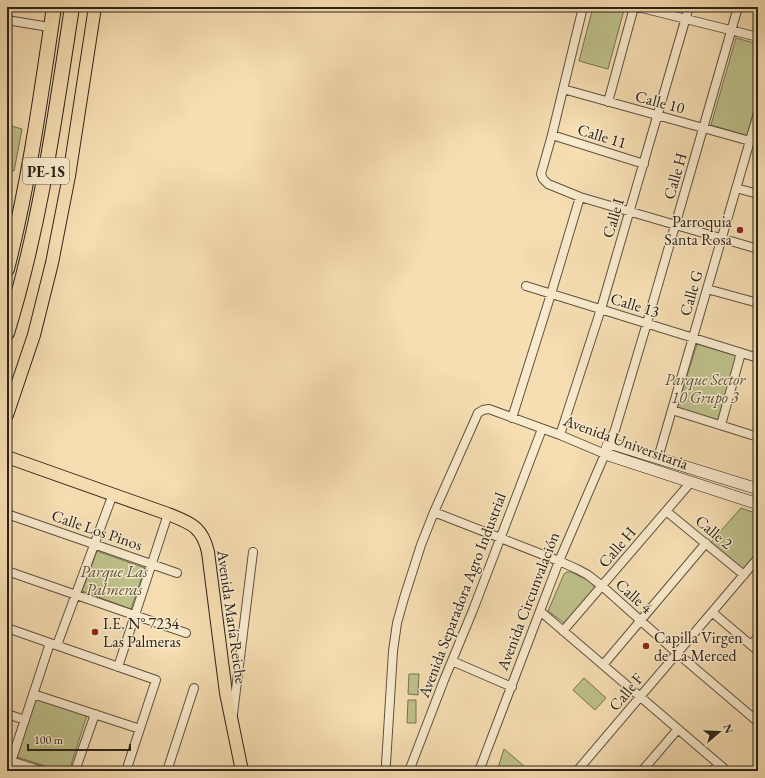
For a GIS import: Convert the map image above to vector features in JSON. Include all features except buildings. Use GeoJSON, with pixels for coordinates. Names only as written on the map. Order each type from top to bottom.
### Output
{"type":"FeatureCollection","features":[{"type":"Feature","properties":{"kind":"highway","name":"PE-1S"},"geometry":{"type":"LineString","coordinates":[[7,269],[28,173],[54,7]]}},
{"type":"Feature","properties":{"kind":"highway","name":"PE-1S"},"geometry":{"type":"LineString","coordinates":[[7,333],[23,277],[37,219],[72,7]]}},
{"type":"Feature","properties":{"kind":"main road"},"geometry":{"type":"LineString","coordinates":[[7,415],[34,335],[52,263],[69,176],[95,7]]}},
{"type":"Feature","properties":{"kind":"main road","name":"Avenida María Reiche"},"geometry":{"type":"LineString","coordinates":[[7,457],[168,514],[193,525],[203,536],[206,544],[226,693],[242,771]]}},
{"type":"Feature","properties":{"kind":"street"},"geometry":{"type":"LineString","coordinates":[[583,7],[541,174],[543,179],[548,184],[580,197],[758,249]]}},
{"type":"Feature","properties":{"kind":"street"},"geometry":{"type":"LineString","coordinates":[[608,102],[634,7]]}},
{"type":"Feature","properties":{"kind":"street"},"geometry":{"type":"LineString","coordinates":[[638,7],[758,37]]}},
{"type":"Feature","properties":{"kind":"street","name":"Calle I"},"geometry":{"type":"LineString","coordinates":[[560,435],[644,164],[689,7]]}},
{"type":"Feature","properties":{"kind":"street","name":"Calle H"},"geometry":{"type":"LineString","coordinates":[[609,443],[615,430],[738,7]]}},
{"type":"Feature","properties":{"kind":"street"},"geometry":{"type":"LineString","coordinates":[[7,20],[51,28]]}},
{"type":"Feature","properties":{"kind":"street","name":"Calle 10"},"geometry":{"type":"LineString","coordinates":[[563,90],[750,141]]}},
{"type":"Feature","properties":{"kind":"street","name":"Calle G"},"geometry":{"type":"LineString","coordinates":[[658,458],[758,113]]}},
{"type":"Feature","properties":{"kind":"street","name":"Calle 11"},"geometry":{"type":"LineString","coordinates":[[552,135],[644,164]]}},
{"type":"Feature","properties":{"kind":"street"},"geometry":{"type":"LineString","coordinates":[[736,188],[758,194]]}},
{"type":"Feature","properties":{"kind":"street"},"geometry":{"type":"LineString","coordinates":[[512,418],[580,197]]}},
{"type":"Feature","properties":{"kind":"street","name":"Calle 13"},"geometry":{"type":"LineString","coordinates":[[526,286],[758,358]]}},
{"type":"Feature","properties":{"kind":"street"},"geometry":{"type":"LineString","coordinates":[[707,288],[758,303]]}},
{"type":"Feature","properties":{"kind":"street"},"geometry":{"type":"LineString","coordinates":[[720,425],[741,353]]}},
{"type":"Feature","properties":{"kind":"street","name":"Avenida Universitaria"},"geometry":{"type":"LineString","coordinates":[[434,512],[478,413],[484,410],[489,410],[560,435],[605,454],[758,504]]}},
{"type":"Feature","properties":{"kind":"street"},"geometry":{"type":"LineString","coordinates":[[672,410],[758,437]]}},
{"type":"Feature","properties":{"kind":"street","name":"Avenida Separadora Agro Industrial"},"geometry":{"type":"LineString","coordinates":[[409,771],[473,610],[542,429]]}},
{"type":"Feature","properties":{"kind":"street","name":"Avenida Universitaria"},"geometry":{"type":"LineString","coordinates":[[609,443],[757,487]]}},
{"type":"Feature","properties":{"kind":"street","name":"Avenida Circunvalación"},"geometry":{"type":"LineString","coordinates":[[479,771],[559,561],[609,443]]}},
{"type":"Feature","properties":{"kind":"street","name":"Calle H"},"geometry":{"type":"LineString","coordinates":[[564,631],[691,482]]}},
{"type":"Feature","properties":{"kind":"street"},"geometry":{"type":"LineString","coordinates":[[8,771],[33,694],[75,595],[113,494]]}},
{"type":"Feature","properties":{"kind":"street","name":"Calle 2"},"geometry":{"type":"LineString","coordinates":[[666,511],[744,575]]}},
{"type":"Feature","properties":{"kind":"street"},"geometry":{"type":"LineString","coordinates":[[386,764],[393,651],[397,623],[421,546],[434,512]]}},
{"type":"Feature","properties":{"kind":"street","name":"Calle 4"},"geometry":{"type":"LineString","coordinates":[[434,512],[559,561],[588,575],[677,653],[756,718]]}},
{"type":"Feature","properties":{"kind":"street","name":"Calle Los Pinos"},"geometry":{"type":"LineString","coordinates":[[7,514],[177,573]]}},
{"type":"Feature","properties":{"kind":"street"},"geometry":{"type":"LineString","coordinates":[[118,667],[168,514]]}},
{"type":"Feature","properties":{"kind":"street"},"geometry":{"type":"LineString","coordinates":[[603,665],[706,543]]}},
{"type":"Feature","properties":{"kind":"street"},"geometry":{"type":"LineString","coordinates":[[232,724],[253,552]]}},
{"type":"Feature","properties":{"kind":"street","name":"Calle F"},"geometry":{"type":"LineString","coordinates":[[577,771],[758,558]]}},
{"type":"Feature","properties":{"kind":"street"},"geometry":{"type":"LineString","coordinates":[[7,571],[186,633]]}},
{"type":"Feature","properties":{"kind":"street"},"geometry":{"type":"LineString","coordinates":[[540,611],[727,771]]}},
{"type":"Feature","properties":{"kind":"street"},"geometry":{"type":"LineString","coordinates":[[712,612],[758,651]]}},
{"type":"Feature","properties":{"kind":"street"},"geometry":{"type":"LineString","coordinates":[[7,628],[156,680],[126,771]]}},
{"type":"Feature","properties":{"kind":"street"},"geometry":{"type":"LineString","coordinates":[[751,645],[758,637]]}},
{"type":"Feature","properties":{"kind":"street"},"geometry":{"type":"LineString","coordinates":[[452,661],[512,687]]}},
{"type":"Feature","properties":{"kind":"street"},"geometry":{"type":"LineString","coordinates":[[166,771],[194,688]]}},
{"type":"Feature","properties":{"kind":"street"},"geometry":{"type":"LineString","coordinates":[[33,694],[140,728]]}},
{"type":"Feature","properties":{"kind":"street"},"geometry":{"type":"LineString","coordinates":[[7,714],[25,720]]}},
{"type":"Feature","properties":{"kind":"street"},"geometry":{"type":"LineString","coordinates":[[75,771],[95,714]]}},
{"type":"Feature","properties":{"kind":"street"},"geometry":{"type":"LineString","coordinates":[[642,771],[678,729]]}},
{"type":"Feature","properties":{"kind":"street"},"geometry":{"type":"LineString","coordinates":[[11,762],[42,771]]}},
{"type":"Feature","properties":{"kind":"street"},"geometry":{"type":"LineString","coordinates":[[712,771],[719,764]]}},
{"type":"Feature","properties":{"kind":"green space"},"geometry":{"type":"Polygon","coordinates":[[[593,7],[613,7],[624,10],[608,69],[579,61],[593,7]]]}},
{"type":"Feature","properties":{"kind":"green space"},"geometry":{"type":"Polygon","coordinates":[[[736,38],[758,44],[758,102],[749,136],[711,125],[736,38]]]}},
{"type":"Feature","properties":{"kind":"green space"},"geometry":{"type":"Polygon","coordinates":[[[11,126],[22,129],[14,171],[7,169],[7,148],[11,126]]]}},
{"type":"Feature","properties":{"kind":"green space","name":"Parque Sector 10 Grupo 3"},"geometry":{"type":"Polygon","coordinates":[[[697,344],[737,356],[718,420],[677,408],[697,344]]]}},
{"type":"Feature","properties":{"kind":"green space"},"geometry":{"type":"Polygon","coordinates":[[[741,508],[758,514],[758,554],[744,572],[710,543],[741,508]]]}},
{"type":"Feature","properties":{"kind":"green space","name":"Parque Las Palmeras"},"geometry":{"type":"Polygon","coordinates":[[[97,551],[145,568],[131,609],[82,591],[97,551]]]}},
{"type":"Feature","properties":{"kind":"green space"},"geometry":{"type":"Polygon","coordinates":[[[571,572],[592,582],[595,589],[567,625],[548,611],[564,574],[571,572]]]}},
{"type":"Feature","properties":{"kind":"green space"},"geometry":{"type":"Polygon","coordinates":[[[409,674],[419,674],[418,695],[408,694],[409,674]]]}},
{"type":"Feature","properties":{"kind":"green space"},"geometry":{"type":"Polygon","coordinates":[[[584,678],[606,698],[595,710],[573,690],[584,678]]]}},
{"type":"Feature","properties":{"kind":"green space"},"geometry":{"type":"Polygon","coordinates":[[[36,698],[87,715],[69,771],[61,771],[17,757],[36,698]]]}},
{"type":"Feature","properties":{"kind":"green space"},"geometry":{"type":"Polygon","coordinates":[[[408,700],[416,700],[416,723],[407,723],[408,700]]]}},
{"type":"Feature","properties":{"kind":"green space"},"geometry":{"type":"Polygon","coordinates":[[[504,749],[530,771],[497,771],[504,749]]]}},
{"type":"Feature","properties":{"kind":"place","name":"Parroquia Santa Rosa"},"geometry":{"type":"Point","coordinates":[740,230]}},
{"type":"Feature","properties":{"kind":"place","name":"I.E. N° 7234 Las Palmeras"},"geometry":{"type":"Point","coordinates":[95,632]}},
{"type":"Feature","properties":{"kind":"place","name":"Capilla Virgen de La Merced"},"geometry":{"type":"Point","coordinates":[646,646]}}]}
